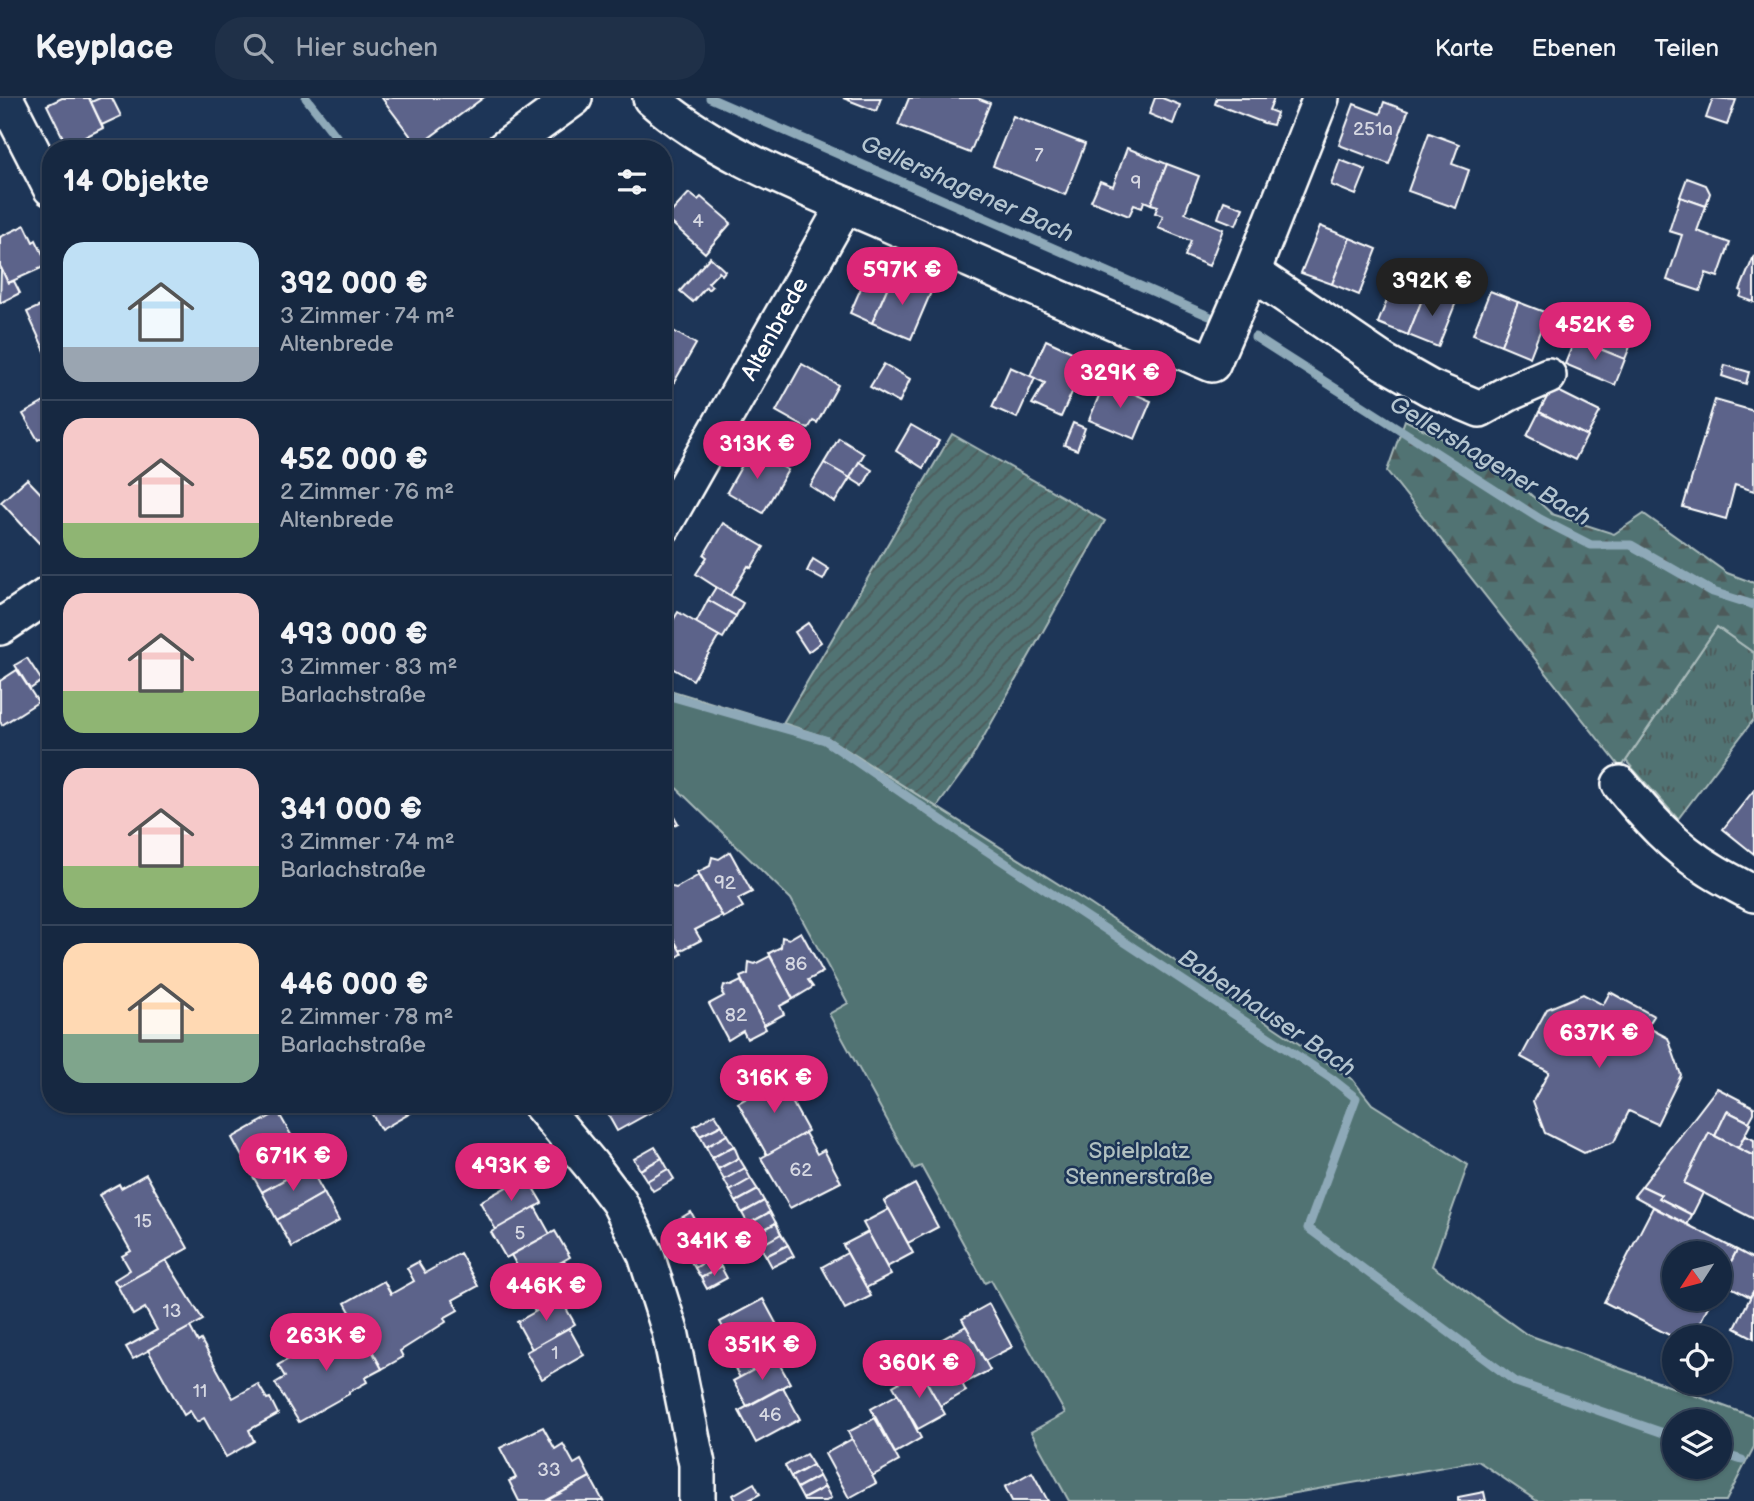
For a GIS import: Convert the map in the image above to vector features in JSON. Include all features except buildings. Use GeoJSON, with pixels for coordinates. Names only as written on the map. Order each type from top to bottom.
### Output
{"type":"FeatureCollection","features":[{"type":"Feature","properties":{"kind":"street"},"geometry":{"type":"LineString","coordinates":[[5,98],[42,170]]}},
{"type":"Feature","properties":{"kind":"street"},"geometry":{"type":"LineString","coordinates":[[516,140],[574,98]]}},
{"type":"Feature","properties":{"kind":"street"},"geometry":{"type":"LineString","coordinates":[[651,98],[664,110],[723,148],[845,205],[1212,364],[1252,272],[1321,98]]}},
{"type":"Feature","properties":{"kind":"street","name":"Altenbrede"},"geometry":{"type":"LineString","coordinates":[[672,510],[845,205]]}},
{"type":"Feature","properties":{"kind":"street"},"geometry":{"type":"LineString","coordinates":[[1252,272],[1384,362],[1430,388],[1480,409],[1548,376]]}},
{"type":"Feature","properties":{"kind":"street"},"geometry":{"type":"LineString","coordinates":[[0,627],[42,599]]}},
{"type":"Feature","properties":{"kind":"street"},"geometry":{"type":"LineString","coordinates":[[1620,784],[1648,818],[1678,847],[1711,870],[1754,894]]}},
{"type":"Feature","properties":{"kind":"street"},"geometry":{"type":"LineString","coordinates":[[548,1113],[619,1202],[646,1255],[670,1331],[697,1464],[697,1501]]}},
{"type":"Feature","properties":{"kind":"green space"},"geometry":{"type":"Polygon","coordinates":[[[1405,420],[1504,470],[1552,514],[1614,534],[1644,514],[1727,573],[1754,583],[1754,653],[1717,627],[1621,768],[1387,471],[1405,420]]]}},
{"type":"Feature","properties":{"kind":"green space"},"geometry":{"type":"Polygon","coordinates":[[[952,434],[1105,521],[969,763],[937,807],[828,738],[783,723],[952,434]]]}},
{"type":"Feature","properties":{"kind":"green space"},"geometry":{"type":"Polygon","coordinates":[[[1717,627],[1754,653],[1754,719],[1678,819],[1626,761],[1717,627]]]}},
{"type":"Feature","properties":{"kind":"green space","name":"Spielplatz Stennerstraße"},"geometry":{"type":"Polygon","coordinates":[[[672,691],[828,738],[1090,904],[1353,1080],[1372,1104],[1468,1165],[1432,1266],[1526,1334],[1662,1384],[1662,1395],[1694,1395],[1754,1417],[1754,1447],[1726,1501],[1537,1501],[1478,1461],[1249,1501],[1069,1501],[1031,1432],[1065,1413],[991,1280],[985,1283],[921,1166],[914,1169],[829,1014],[848,1003],[791,899],[672,784],[672,691]]]}},
{"type":"Feature","properties":{"kind":"waterway","name":"Babenhauser Bach"},"geometry":{"type":"LineString","coordinates":[[306,98],[339,140]]}},
{"type":"Feature","properties":{"kind":"waterway","name":"Gellershagener Bach"},"geometry":{"type":"LineString","coordinates":[[710,98],[1209,316]]}},
{"type":"Feature","properties":{"kind":"waterway","name":"Gellershagener Bach"},"geometry":{"type":"LineString","coordinates":[[1255,337],[1540,519],[1591,545],[1631,545],[1713,592],[1754,605]]}},
{"type":"Feature","properties":{"kind":"waterway","name":"Babenhauser Bach"},"geometry":{"type":"LineString","coordinates":[[672,697],[825,740],[972,841],[1332,1079],[1356,1098],[1308,1228],[1516,1382],[1662,1433]]}},
{"type":"Feature","properties":{"kind":"waterway","name":"Babenhauser Bach"},"geometry":{"type":"LineString","coordinates":[[1732,1457],[1742,1460]]}}]}
